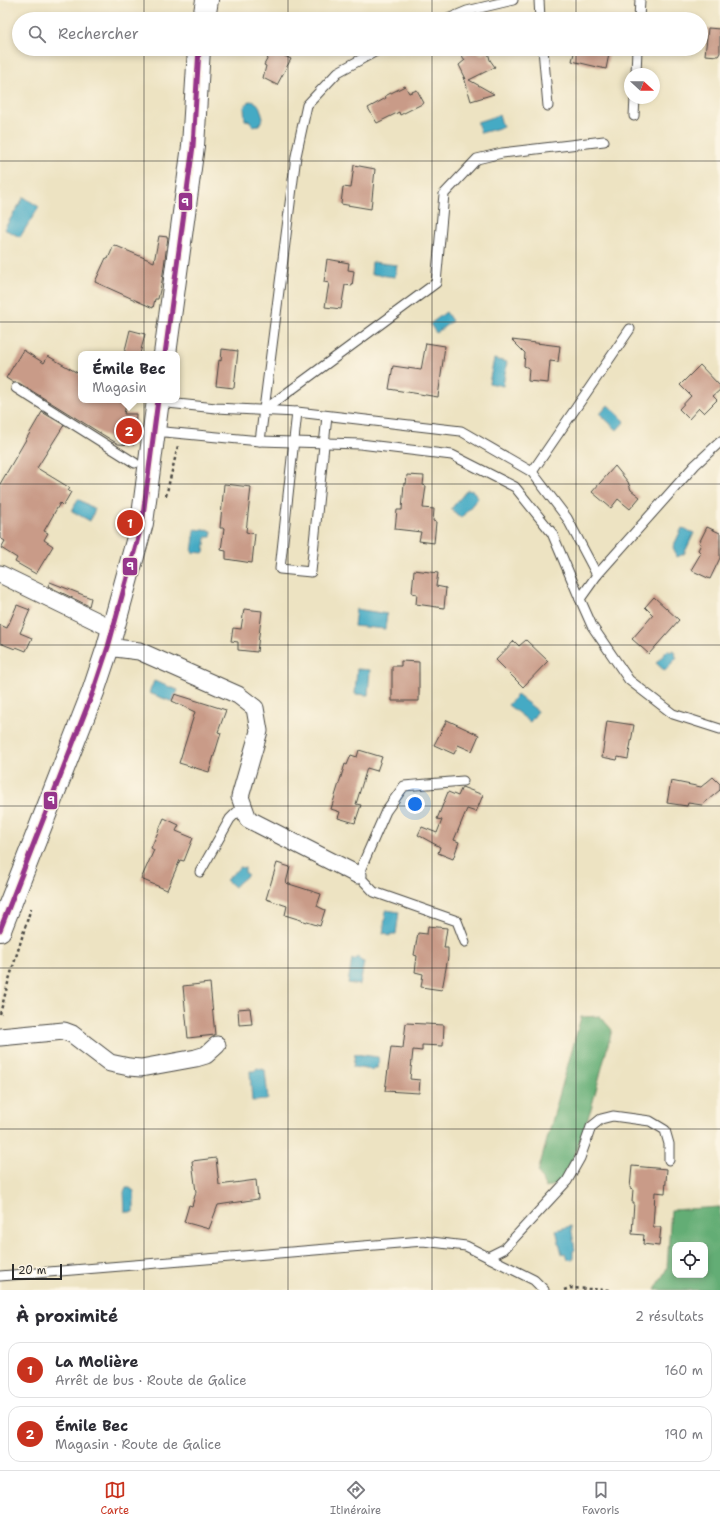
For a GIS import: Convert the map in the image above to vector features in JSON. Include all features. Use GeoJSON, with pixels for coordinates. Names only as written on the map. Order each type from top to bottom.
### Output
{"type":"FeatureCollection","features":[{"type":"Feature","properties":{"kind":"main road"},"geometry":{"type":"LineString","coordinates":[[205,12],[207,0]]}},
{"type":"Feature","properties":{"kind":"main road"},"geometry":{"type":"LineString","coordinates":[[165,351],[193,146],[199,56]]}},
{"type":"Feature","properties":{"kind":"main road"},"geometry":{"type":"LineString","coordinates":[[0,930],[93,692],[111,638],[142,523],[158,403]]}},
{"type":"Feature","properties":{"kind":"street"},"geometry":{"type":"LineString","coordinates":[[0,574],[111,638],[238,695],[255,708],[259,731],[240,797],[248,819],[358,875]]}},
{"type":"Feature","properties":{"kind":"street"},"geometry":{"type":"LineString","coordinates":[[0,1037],[64,1031],[72,1034],[110,1063],[135,1068],[196,1058],[206,1055],[217,1045]]}},
{"type":"Feature","properties":{"kind":"lane"},"geometry":{"type":"LineString","coordinates":[[465,12],[513,0]]}},
{"type":"Feature","properties":{"kind":"lane"},"geometry":{"type":"LineString","coordinates":[[539,0],[540,12]]}},
{"type":"Feature","properties":{"kind":"lane"},"geometry":{"type":"LineString","coordinates":[[639,12],[640,0]]}},
{"type":"Feature","properties":{"kind":"lane"},"geometry":{"type":"LineString","coordinates":[[260,441],[296,156],[307,106],[338,72],[367,56]]}},
{"type":"Feature","properties":{"kind":"lane"},"geometry":{"type":"LineString","coordinates":[[544,56],[548,106]]}},
{"type":"Feature","properties":{"kind":"lane"},"geometry":{"type":"LineString","coordinates":[[636,68],[637,56]]}},
{"type":"Feature","properties":{"kind":"lane"},"geometry":{"type":"LineString","coordinates":[[634,116],[635,104]]}},
{"type":"Feature","properties":{"kind":"lane"},"geometry":{"type":"LineString","coordinates":[[264,410],[436,283],[444,194],[477,159],[502,152],[604,141]]}},
{"type":"Feature","properties":{"kind":"lane"},"geometry":{"type":"LineString","coordinates":[[532,472],[630,329]]}},
{"type":"Feature","properties":{"kind":"lane"},"geometry":{"type":"LineString","coordinates":[[16,388],[135,463]]}},
{"type":"Feature","properties":{"kind":"lane"},"geometry":{"type":"LineString","coordinates":[[175,403],[216,408],[296,412],[461,431],[532,472],[567,518],[596,575]]}},
{"type":"Feature","properties":{"kind":"lane"},"geometry":{"type":"LineString","coordinates":[[296,412],[280,569],[310,572],[327,416]]}},
{"type":"Feature","properties":{"kind":"lane"},"geometry":{"type":"LineString","coordinates":[[154,431],[260,441],[360,444],[452,455],[515,487],[552,533],[592,626],[629,680],[673,714],[720,729]]}},
{"type":"Feature","properties":{"kind":"lane"},"geometry":{"type":"LineString","coordinates":[[580,599],[596,575],[695,465],[720,442]]}},
{"type":"Feature","properties":{"kind":"lane"},"geometry":{"type":"LineString","coordinates":[[463,780],[404,786],[386,812],[358,875],[374,892],[457,921],[465,942]]}},
{"type":"Feature","properties":{"kind":"lane"},"geometry":{"type":"LineString","coordinates":[[200,872],[230,819],[243,806]]}},
{"type":"Feature","properties":{"kind":"lane"},"geometry":{"type":"LineString","coordinates":[[488,1257],[504,1249],[567,1181],[580,1158],[591,1126],[600,1119],[613,1116],[650,1121],[665,1130],[669,1144],[669,1160]]}},
{"type":"Feature","properties":{"kind":"lane"},"geometry":{"type":"LineString","coordinates":[[0,1276],[423,1241],[466,1246],[534,1280],[544,1290]]}},
{"type":"Feature","properties":{"kind":"path"},"geometry":{"type":"LineString","coordinates":[[564,1290],[570,1288],[609,1290]]}},
{"type":"Feature","properties":{"kind":"green space"},"geometry":{"type":"Polygon","coordinates":[[[600,1016],[612,1030],[591,1109],[573,1159],[560,1182],[546,1188],[538,1172],[581,1017],[600,1016]]]}},
{"type":"Feature","properties":{"kind":"green space"},"geometry":{"type":"Polygon","coordinates":[[[720,1207],[720,1290],[655,1290],[667,1268],[671,1210],[720,1207]]]}},
{"type":"Feature","properties":{"kind":"water"},"geometry":{"type":"Polygon","coordinates":[[[249,101],[253,101],[259,106],[263,118],[259,125],[253,126],[250,121],[245,120],[244,107],[249,101]]]}},
{"type":"Feature","properties":{"kind":"water"},"geometry":{"type":"Polygon","coordinates":[[[499,115],[503,127],[481,133],[477,122],[499,115]]]}},
{"type":"Feature","properties":{"kind":"water"},"geometry":{"type":"Polygon","coordinates":[[[24,197],[39,207],[20,237],[4,229],[24,197]]]}},
{"type":"Feature","properties":{"kind":"water"},"geometry":{"type":"Polygon","coordinates":[[[372,262],[397,265],[395,277],[371,274],[372,262]]]}},
{"type":"Feature","properties":{"kind":"water"},"geometry":{"type":"Polygon","coordinates":[[[446,312],[452,321],[436,333],[430,324],[446,312]]]}},
{"type":"Feature","properties":{"kind":"water"},"geometry":{"type":"Polygon","coordinates":[[[494,359],[507,362],[503,386],[489,383],[494,359]]]}},
{"type":"Feature","properties":{"kind":"water"},"geometry":{"type":"Polygon","coordinates":[[[608,405],[625,421],[617,430],[600,414],[608,405]]]}},
{"type":"Feature","properties":{"kind":"water"},"geometry":{"type":"Polygon","coordinates":[[[467,490],[473,491],[478,498],[461,518],[451,509],[467,490]]]}},
{"type":"Feature","properties":{"kind":"water"},"geometry":{"type":"Polygon","coordinates":[[[78,499],[95,509],[90,521],[72,511],[78,499]]]}},
{"type":"Feature","properties":{"kind":"water"},"geometry":{"type":"Polygon","coordinates":[[[682,528],[694,533],[684,554],[677,557],[673,547],[682,528]]]}},
{"type":"Feature","properties":{"kind":"water"},"geometry":{"type":"Polygon","coordinates":[[[195,529],[212,531],[211,537],[206,537],[204,553],[192,552],[195,529]]]}},
{"type":"Feature","properties":{"kind":"water"},"geometry":{"type":"Polygon","coordinates":[[[356,609],[387,614],[385,629],[354,626],[356,609]]]}},
{"type":"Feature","properties":{"kind":"water"},"geometry":{"type":"Polygon","coordinates":[[[668,650],[670,652],[673,650],[675,651],[675,655],[677,657],[665,671],[656,663],[668,650]]]}},
{"type":"Feature","properties":{"kind":"water"},"geometry":{"type":"Polygon","coordinates":[[[357,669],[370,670],[368,695],[355,694],[357,669]]]}},
{"type":"Feature","properties":{"kind":"water"},"geometry":{"type":"Polygon","coordinates":[[[154,681],[178,690],[173,702],[149,693],[154,681]]]}},
{"type":"Feature","properties":{"kind":"water"},"geometry":{"type":"Polygon","coordinates":[[[517,695],[538,711],[530,722],[508,705],[517,695]]]}},
{"type":"Feature","properties":{"kind":"water"},"geometry":{"type":"Polygon","coordinates":[[[240,867],[245,868],[245,873],[248,875],[234,887],[226,880],[240,867]]]}},
{"type":"Feature","properties":{"kind":"water"},"geometry":{"type":"Polygon","coordinates":[[[386,910],[399,912],[396,934],[389,936],[386,933],[383,934],[386,910]]]}},
{"type":"Feature","properties":{"kind":"water"},"geometry":{"type":"Polygon","coordinates":[[[358,957],[364,962],[360,985],[348,983],[352,959],[354,960],[358,957]]]}},
{"type":"Feature","properties":{"kind":"water"},"geometry":{"type":"Polygon","coordinates":[[[355,1054],[378,1057],[379,1061],[377,1068],[374,1068],[373,1070],[353,1067],[355,1054]]]}},
{"type":"Feature","properties":{"kind":"water"},"geometry":{"type":"Polygon","coordinates":[[[257,1068],[265,1070],[268,1099],[252,1101],[250,1071],[254,1071],[257,1068]]]}},
{"type":"Feature","properties":{"kind":"water"},"geometry":{"type":"Polygon","coordinates":[[[126,1188],[130,1188],[134,1191],[134,1212],[125,1212],[124,1192],[126,1188]]]}},
{"type":"Feature","properties":{"kind":"water"},"geometry":{"type":"Polygon","coordinates":[[[571,1226],[575,1250],[573,1251],[573,1260],[567,1259],[565,1253],[562,1254],[556,1230],[571,1226]]]}},
{"type":"Feature","properties":{"kind":"building"},"geometry":{"type":"Polygon","coordinates":[[[708,28],[720,29],[720,53],[718,56],[708,55],[708,28]]]}},
{"type":"Feature","properties":{"kind":"building"},"geometry":{"type":"Polygon","coordinates":[[[269,56],[285,56],[291,59],[277,85],[263,78],[266,66],[264,65],[269,56]]]}},
{"type":"Feature","properties":{"kind":"building"},"geometry":{"type":"Polygon","coordinates":[[[462,56],[489,56],[495,67],[469,80],[494,94],[471,101],[464,77],[466,79],[459,65],[465,60],[462,56]]]}},
{"type":"Feature","properties":{"kind":"building"},"geometry":{"type":"Polygon","coordinates":[[[573,56],[609,56],[606,69],[572,61],[573,56]]]}},
{"type":"Feature","properties":{"kind":"building"},"geometry":{"type":"Polygon","coordinates":[[[405,86],[409,93],[417,90],[424,103],[400,115],[399,112],[377,123],[368,108],[386,98],[385,96],[405,86]]]}},
{"type":"Feature","properties":{"kind":"building"},"geometry":{"type":"Polygon","coordinates":[[[354,165],[375,169],[371,209],[341,204],[343,187],[351,188],[354,165]]]}},
{"type":"Feature","properties":{"kind":"building"},"geometry":{"type":"Polygon","coordinates":[[[159,236],[168,237],[162,281],[158,299],[155,299],[153,308],[95,282],[114,245],[154,262],[159,236]]]}},
{"type":"Feature","properties":{"kind":"building"},"geometry":{"type":"Polygon","coordinates":[[[327,259],[349,263],[348,270],[354,271],[352,286],[345,285],[341,309],[325,307],[329,283],[324,282],[327,259]]]}},
{"type":"Feature","properties":{"kind":"building"},"geometry":{"type":"Polygon","coordinates":[[[130,330],[145,334],[141,351],[125,351],[130,330]]]}},
{"type":"Feature","properties":{"kind":"building"},"geometry":{"type":"Polygon","coordinates":[[[512,340],[560,346],[558,362],[550,361],[548,383],[528,381],[529,368],[524,366],[525,353],[512,340]]]}},
{"type":"Feature","properties":{"kind":"building"},"geometry":{"type":"Polygon","coordinates":[[[426,343],[445,346],[438,397],[389,389],[393,366],[421,370],[426,343]]]}},
{"type":"Feature","properties":{"kind":"building"},"geometry":{"type":"Polygon","coordinates":[[[222,349],[238,351],[234,388],[216,386],[219,360],[221,361],[222,349]]]}},
{"type":"Feature","properties":{"kind":"building"},"geometry":{"type":"Polygon","coordinates":[[[23,350],[44,363],[48,356],[78,373],[78,403],[126,403],[124,414],[136,414],[134,445],[118,444],[19,383],[14,383],[6,378],[23,350]]]}},
{"type":"Feature","properties":{"kind":"building"},"geometry":{"type":"Polygon","coordinates":[[[700,365],[720,386],[720,390],[713,396],[717,400],[704,413],[699,408],[689,419],[679,409],[691,396],[680,385],[700,365]]]}},
{"type":"Feature","properties":{"kind":"building"},"geometry":{"type":"Polygon","coordinates":[[[42,412],[64,425],[37,468],[70,488],[68,491],[71,492],[63,506],[60,503],[44,531],[48,533],[44,540],[53,546],[36,574],[15,562],[17,558],[1,548],[5,541],[0,538],[0,484],[42,412]]]}},
{"type":"Feature","properties":{"kind":"building"},"geometry":{"type":"Polygon","coordinates":[[[615,466],[628,482],[631,490],[640,497],[630,509],[618,499],[611,508],[592,492],[615,466]]]}},
{"type":"Feature","properties":{"kind":"building"},"geometry":{"type":"Polygon","coordinates":[[[407,475],[424,476],[423,485],[426,486],[423,508],[434,509],[433,521],[436,522],[434,543],[419,541],[421,532],[395,529],[397,510],[402,510],[404,483],[406,484],[407,475]]]}},
{"type":"Feature","properties":{"kind":"building"},"geometry":{"type":"Polygon","coordinates":[[[224,484],[251,487],[246,532],[255,534],[252,563],[226,559],[226,551],[221,550],[224,528],[220,528],[224,484]]]}},
{"type":"Feature","properties":{"kind":"building"},"geometry":{"type":"Polygon","coordinates":[[[707,527],[720,533],[720,558],[710,579],[691,570],[701,553],[698,550],[701,544],[699,543],[707,527]]]}},
{"type":"Feature","properties":{"kind":"building"},"geometry":{"type":"Polygon","coordinates":[[[414,570],[438,573],[436,586],[446,588],[444,608],[416,604],[417,594],[412,593],[414,570]]]}},
{"type":"Feature","properties":{"kind":"building"},"geometry":{"type":"Polygon","coordinates":[[[50,582],[91,598],[89,606],[48,586],[50,582]]]}},
{"type":"Feature","properties":{"kind":"building"},"geometry":{"type":"Polygon","coordinates":[[[654,597],[679,620],[649,654],[632,639],[653,615],[645,607],[654,597]]]}},
{"type":"Feature","properties":{"kind":"building"},"geometry":{"type":"Polygon","coordinates":[[[17,605],[30,610],[20,633],[32,638],[26,651],[16,647],[15,649],[0,643],[0,625],[7,628],[17,605]]]}},
{"type":"Feature","properties":{"kind":"building"},"geometry":{"type":"Polygon","coordinates":[[[244,609],[262,611],[257,652],[238,650],[238,642],[231,641],[233,628],[241,629],[244,609]]]}},
{"type":"Feature","properties":{"kind":"building"},"geometry":{"type":"Polygon","coordinates":[[[526,640],[548,661],[523,687],[496,660],[514,641],[519,646],[526,640]]]}},
{"type":"Feature","properties":{"kind":"building"},"geometry":{"type":"Polygon","coordinates":[[[401,661],[419,662],[419,701],[392,701],[392,666],[401,666],[401,661]]]}},
{"type":"Feature","properties":{"kind":"building"},"geometry":{"type":"Polygon","coordinates":[[[175,694],[226,710],[218,732],[221,733],[209,772],[179,763],[195,712],[172,701],[175,694]]]}},
{"type":"Feature","properties":{"kind":"building"},"geometry":{"type":"Polygon","coordinates":[[[447,720],[479,735],[472,751],[458,745],[454,754],[434,745],[447,720]]]}},
{"type":"Feature","properties":{"kind":"building"},"geometry":{"type":"Polygon","coordinates":[[[607,721],[634,725],[628,759],[618,757],[617,760],[602,757],[607,721]]]}},
{"type":"Feature","properties":{"kind":"building"},"geometry":{"type":"Polygon","coordinates":[[[359,750],[382,757],[377,771],[367,768],[356,804],[361,805],[355,823],[338,818],[340,812],[331,809],[345,764],[347,765],[351,755],[357,757],[359,750]]]}},
{"type":"Feature","properties":{"kind":"building"},"geometry":{"type":"Polygon","coordinates":[[[713,777],[720,784],[720,790],[702,805],[688,803],[687,806],[667,803],[671,781],[701,787],[713,777]]]}},
{"type":"Feature","properties":{"kind":"building"},"geometry":{"type":"Polygon","coordinates":[[[462,787],[483,795],[476,812],[467,809],[454,840],[459,842],[453,859],[438,853],[440,847],[418,835],[422,827],[437,833],[442,820],[437,819],[448,792],[458,796],[462,787]]]}},
{"type":"Feature","properties":{"kind":"building"},"geometry":{"type":"Polygon","coordinates":[[[164,818],[179,825],[176,831],[193,838],[184,861],[180,860],[167,890],[141,879],[154,850],[151,848],[164,818]]]}},
{"type":"Feature","properties":{"kind":"building"},"geometry":{"type":"Polygon","coordinates":[[[277,863],[290,867],[286,883],[321,894],[317,906],[325,910],[320,926],[285,915],[287,906],[266,899],[277,863]]]}},
{"type":"Feature","properties":{"kind":"building"},"geometry":{"type":"Polygon","coordinates":[[[428,926],[447,928],[444,948],[448,948],[448,957],[442,990],[421,987],[423,974],[415,972],[417,956],[414,955],[418,933],[427,934],[428,926]]]}},
{"type":"Feature","properties":{"kind":"building"},"geometry":{"type":"Polygon","coordinates":[[[210,983],[215,1035],[188,1038],[183,986],[210,983]]]}},
{"type":"Feature","properties":{"kind":"building"},"geometry":{"type":"Polygon","coordinates":[[[250,1008],[252,1024],[239,1025],[238,1009],[250,1008]]]}},
{"type":"Feature","properties":{"kind":"building"},"geometry":{"type":"Polygon","coordinates":[[[406,1023],[444,1025],[443,1046],[422,1045],[422,1051],[413,1050],[410,1079],[420,1080],[419,1093],[385,1091],[391,1047],[403,1048],[406,1023]]]}},
{"type":"Feature","properties":{"kind":"building"},"geometry":{"type":"Polygon","coordinates":[[[216,1158],[219,1185],[256,1180],[258,1199],[218,1205],[209,1229],[184,1222],[189,1205],[192,1206],[196,1192],[192,1161],[216,1158]]]}},
{"type":"Feature","properties":{"kind":"building"},"geometry":{"type":"Polygon","coordinates":[[[632,1166],[667,1169],[665,1193],[655,1192],[653,1227],[661,1227],[659,1246],[643,1244],[644,1235],[632,1234],[634,1202],[632,1202],[633,1189],[630,1188],[632,1166]]]}},
{"type":"Feature","properties":{"kind":"transit line","name":"9"},"geometry":{"type":"LineString","coordinates":[[165,351],[193,146],[199,56]]}},
{"type":"Feature","properties":{"kind":"transit line","name":"9"},"geometry":{"type":"LineString","coordinates":[[0,930],[93,692],[108,647],[142,523],[158,403]]}},
{"type":"Feature","properties":{"kind":"place","name":"Émile Bec"},"geometry":{"type":"Point","coordinates":[129,431]}},
{"type":"Feature","properties":{"kind":"place","name":"La Molière"},"geometry":{"type":"Point","coordinates":[130,523]}}]}
